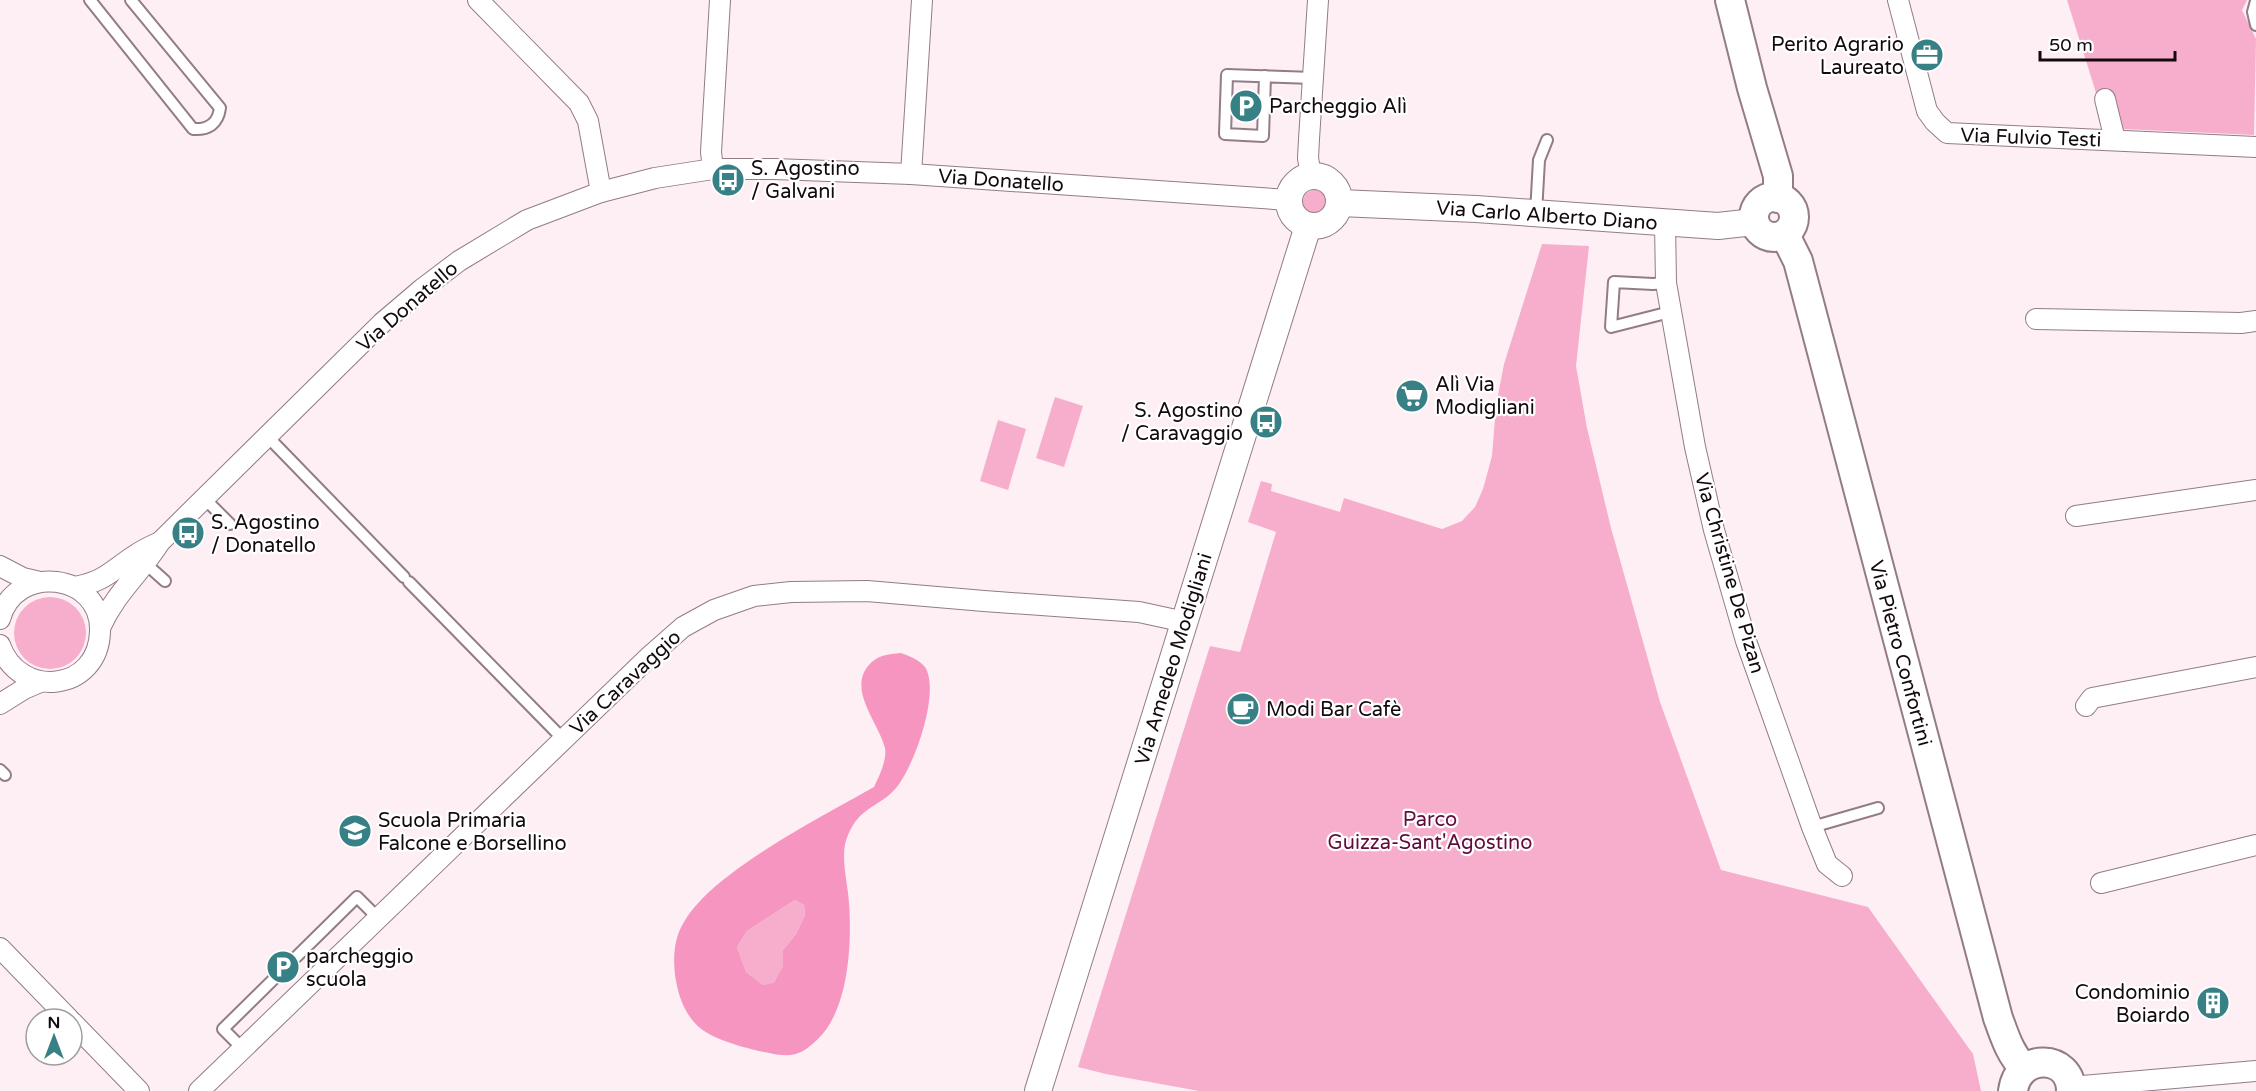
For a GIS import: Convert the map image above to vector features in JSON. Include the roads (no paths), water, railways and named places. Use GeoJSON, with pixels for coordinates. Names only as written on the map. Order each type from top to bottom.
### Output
{"type":"FeatureCollection","features":[{"type":"Feature","properties":{"kind":"main road"},"geometry":{"type":"LineString","coordinates":[[1730,0],[1752,88],[1778,176],[1778,198]]}},
{"type":"Feature","properties":{"kind":"main road"},"geometry":{"type":"LineString","coordinates":[[1778,198],[1790,204],[1793,210],[1793,224],[1785,235],[1773,238],[1757,228],[1754,216],[1759,204],[1765,200],[1778,198]]}},
{"type":"Feature","properties":{"kind":"main road","name":"Via Pietro Confortini"},"geometry":{"type":"LineString","coordinates":[[1785,235],[1800,269],[1998,1018],[2014,1059],[2018,1080],[2040,1062],[2049,1063],[2064,1071],[2071,1089]]}},
{"type":"Feature","properties":{"kind":"street"},"geometry":{"type":"LineString","coordinates":[[478,0],[579,103],[588,121],[601,192]]}},
{"type":"Feature","properties":{"kind":"street"},"geometry":{"type":"LineString","coordinates":[[713,169],[711,152],[720,0]]}},
{"type":"Feature","properties":{"kind":"street"},"geometry":{"type":"LineString","coordinates":[[911,174],[922,0]]}},
{"type":"Feature","properties":{"kind":"street"},"geometry":{"type":"LineString","coordinates":[[1311,176],[1308,158],[1318,0]]}},
{"type":"Feature","properties":{"kind":"street","name":"Via Fulvio Testi"},"geometry":{"type":"LineString","coordinates":[[1898,0],[1927,111],[1947,133],[2256,147]]}},
{"type":"Feature","properties":{"kind":"street","name":"Via Fulvio Testi"},"geometry":{"type":"LineString","coordinates":[[2105,99],[2115,140]]}},
{"type":"Feature","properties":{"kind":"street","name":"Via Donatello"},"geometry":{"type":"LineString","coordinates":[[0,704],[40,682],[69,679],[82,671],[92,661],[98,648],[100,628],[110,607],[120,592],[146,564],[160,542],[382,323],[450,268],[527,220],[601,192],[655,178],[713,169],[911,174],[1289,200]]}},
{"type":"Feature","properties":{"kind":"street"},"geometry":{"type":"LineString","coordinates":[[1311,176],[1320,177],[1335,186],[1339,194],[1340,203],[1335,217],[1323,226],[1308,226],[1293,216],[1289,200],[1293,187],[1311,176]]}},
{"type":"Feature","properties":{"kind":"street","name":"Via Carlo Alberto Diano"},"geometry":{"type":"LineString","coordinates":[[1340,203],[1718,226],[1754,222]]}},
{"type":"Feature","properties":{"kind":"street","name":"Via Christine De Pizan"},"geometry":{"type":"LineString","coordinates":[[1665,223],[1666,282],[1670,312],[1695,447],[1714,530],[1746,641],[1812,827],[1827,864],[1842,876]]}},
{"type":"Feature","properties":{"kind":"street","name":"Via Amedeo Modigliani"},"geometry":{"type":"LineString","coordinates":[[1038,1091],[1308,226]]}},
{"type":"Feature","properties":{"kind":"street"},"geometry":{"type":"LineString","coordinates":[[2036,319],[2241,323],[2256,321]]}},
{"type":"Feature","properties":{"kind":"street"},"geometry":{"type":"LineString","coordinates":[[2076,516],[2256,490]]}},
{"type":"Feature","properties":{"kind":"street","name":"Via Donatello"},"geometry":{"type":"LineString","coordinates":[[0,566],[22,578],[40,582],[54,581],[74,587],[90,585],[104,579],[135,555],[160,542]]}},
{"type":"Feature","properties":{"kind":"street"},"geometry":{"type":"LineString","coordinates":[[0,617],[6,604],[15,594],[27,586],[40,582]]}},
{"type":"Feature","properties":{"kind":"street"},"geometry":{"type":"LineString","coordinates":[[74,587],[94,606],[100,628]]}},
{"type":"Feature","properties":{"kind":"street","name":"Via Caravaggio"},"geometry":{"type":"LineString","coordinates":[[200,1091],[683,627],[714,610],[754,596],[791,592],[867,591],[1139,612],[1185,622]]}},
{"type":"Feature","properties":{"kind":"street"},"geometry":{"type":"LineString","coordinates":[[2,650],[13,668],[26,677],[40,682]]}},
{"type":"Feature","properties":{"kind":"street"},"geometry":{"type":"LineString","coordinates":[[0,674],[2,650]]}},
{"type":"Feature","properties":{"kind":"street"},"geometry":{"type":"LineString","coordinates":[[2086,706],[2092,698],[2256,667]]}},
{"type":"Feature","properties":{"kind":"street"},"geometry":{"type":"LineString","coordinates":[[2101,883],[2256,845]]}},
{"type":"Feature","properties":{"kind":"street"},"geometry":{"type":"LineString","coordinates":[[0,948],[57,1007]]}},
{"type":"Feature","properties":{"kind":"street"},"geometry":{"type":"LineString","coordinates":[[84,1034],[139,1091]]}},
{"type":"Feature","properties":{"kind":"street"},"geometry":{"type":"LineString","coordinates":[[2071,1089],[2118,1087],[2256,1071]]}},
{"type":"Feature","properties":{"kind":"lane"},"geometry":{"type":"LineString","coordinates":[[90,0],[193,129],[203,129],[212,125],[218,118],[220,108],[131,0]]}},
{"type":"Feature","properties":{"kind":"lane"},"geometry":{"type":"LineString","coordinates":[[2256,1],[2253,12],[2256,25]]}},
{"type":"Feature","properties":{"kind":"lane"},"geometry":{"type":"LineString","coordinates":[[1265,76],[1263,136],[1225,134],[1227,75],[1265,76],[1313,78]]}},
{"type":"Feature","properties":{"kind":"lane"},"geometry":{"type":"LineString","coordinates":[[1536,214],[1539,160],[1547,140]]}},
{"type":"Feature","properties":{"kind":"lane"},"geometry":{"type":"LineString","coordinates":[[1666,282],[1653,284],[1614,282],[1611,327],[1670,312]]}},
{"type":"Feature","properties":{"kind":"lane"},"geometry":{"type":"LineString","coordinates":[[268,437],[564,740]]}},
{"type":"Feature","properties":{"kind":"lane"},"geometry":{"type":"LineString","coordinates":[[204,498],[230,524]]}},
{"type":"Feature","properties":{"kind":"lane"},"geometry":{"type":"LineString","coordinates":[[146,564],[165,581]]}},
{"type":"Feature","properties":{"kind":"lane"},"geometry":{"type":"LineString","coordinates":[[1812,827],[1878,808]]}},
{"type":"Feature","properties":{"kind":"lane"},"geometry":{"type":"LineString","coordinates":[[243,1049],[223,1029],[357,897],[379,919]]}},
{"type":"Feature","properties":{"kind":"place","name":"Perito Agrario Laureato"},"geometry":{"type":"Point","coordinates":[1927,55]}},
{"type":"Feature","properties":{"kind":"place","name":"Parcheggio Alì"},"geometry":{"type":"Point","coordinates":[1246,106]}},
{"type":"Feature","properties":{"kind":"place","name":"S. Agostino / Galvani"},"geometry":{"type":"Point","coordinates":[728,180]}},
{"type":"Feature","properties":{"kind":"place","name":"Alì Via Modigliani"},"geometry":{"type":"Point","coordinates":[1412,396]}},
{"type":"Feature","properties":{"kind":"place","name":"S. Agostino / Caravaggio"},"geometry":{"type":"Point","coordinates":[1266,422]}},
{"type":"Feature","properties":{"kind":"place","name":"S. Agostino / Donatello"},"geometry":{"type":"Point","coordinates":[188,533]}},
{"type":"Feature","properties":{"kind":"place","name":"Modi Bar Cafè"},"geometry":{"type":"Point","coordinates":[1243,709]}},
{"type":"Feature","properties":{"kind":"place","name":"Scuola Primaria Falcone e Borsellino"},"geometry":{"type":"Point","coordinates":[355,831]}},
{"type":"Feature","properties":{"kind":"place","name":"parcheggio scuola"},"geometry":{"type":"Point","coordinates":[283,967]}},
{"type":"Feature","properties":{"kind":"place","name":"Condominio Boiardo"},"geometry":{"type":"Point","coordinates":[2213,1003]}},
{"type":"Feature","properties":{"kind":"park label","name":"Parco Guizza-Sant'Agostino"},"geometry":{"type":"Point","coordinates":[1430,830]}}]}
